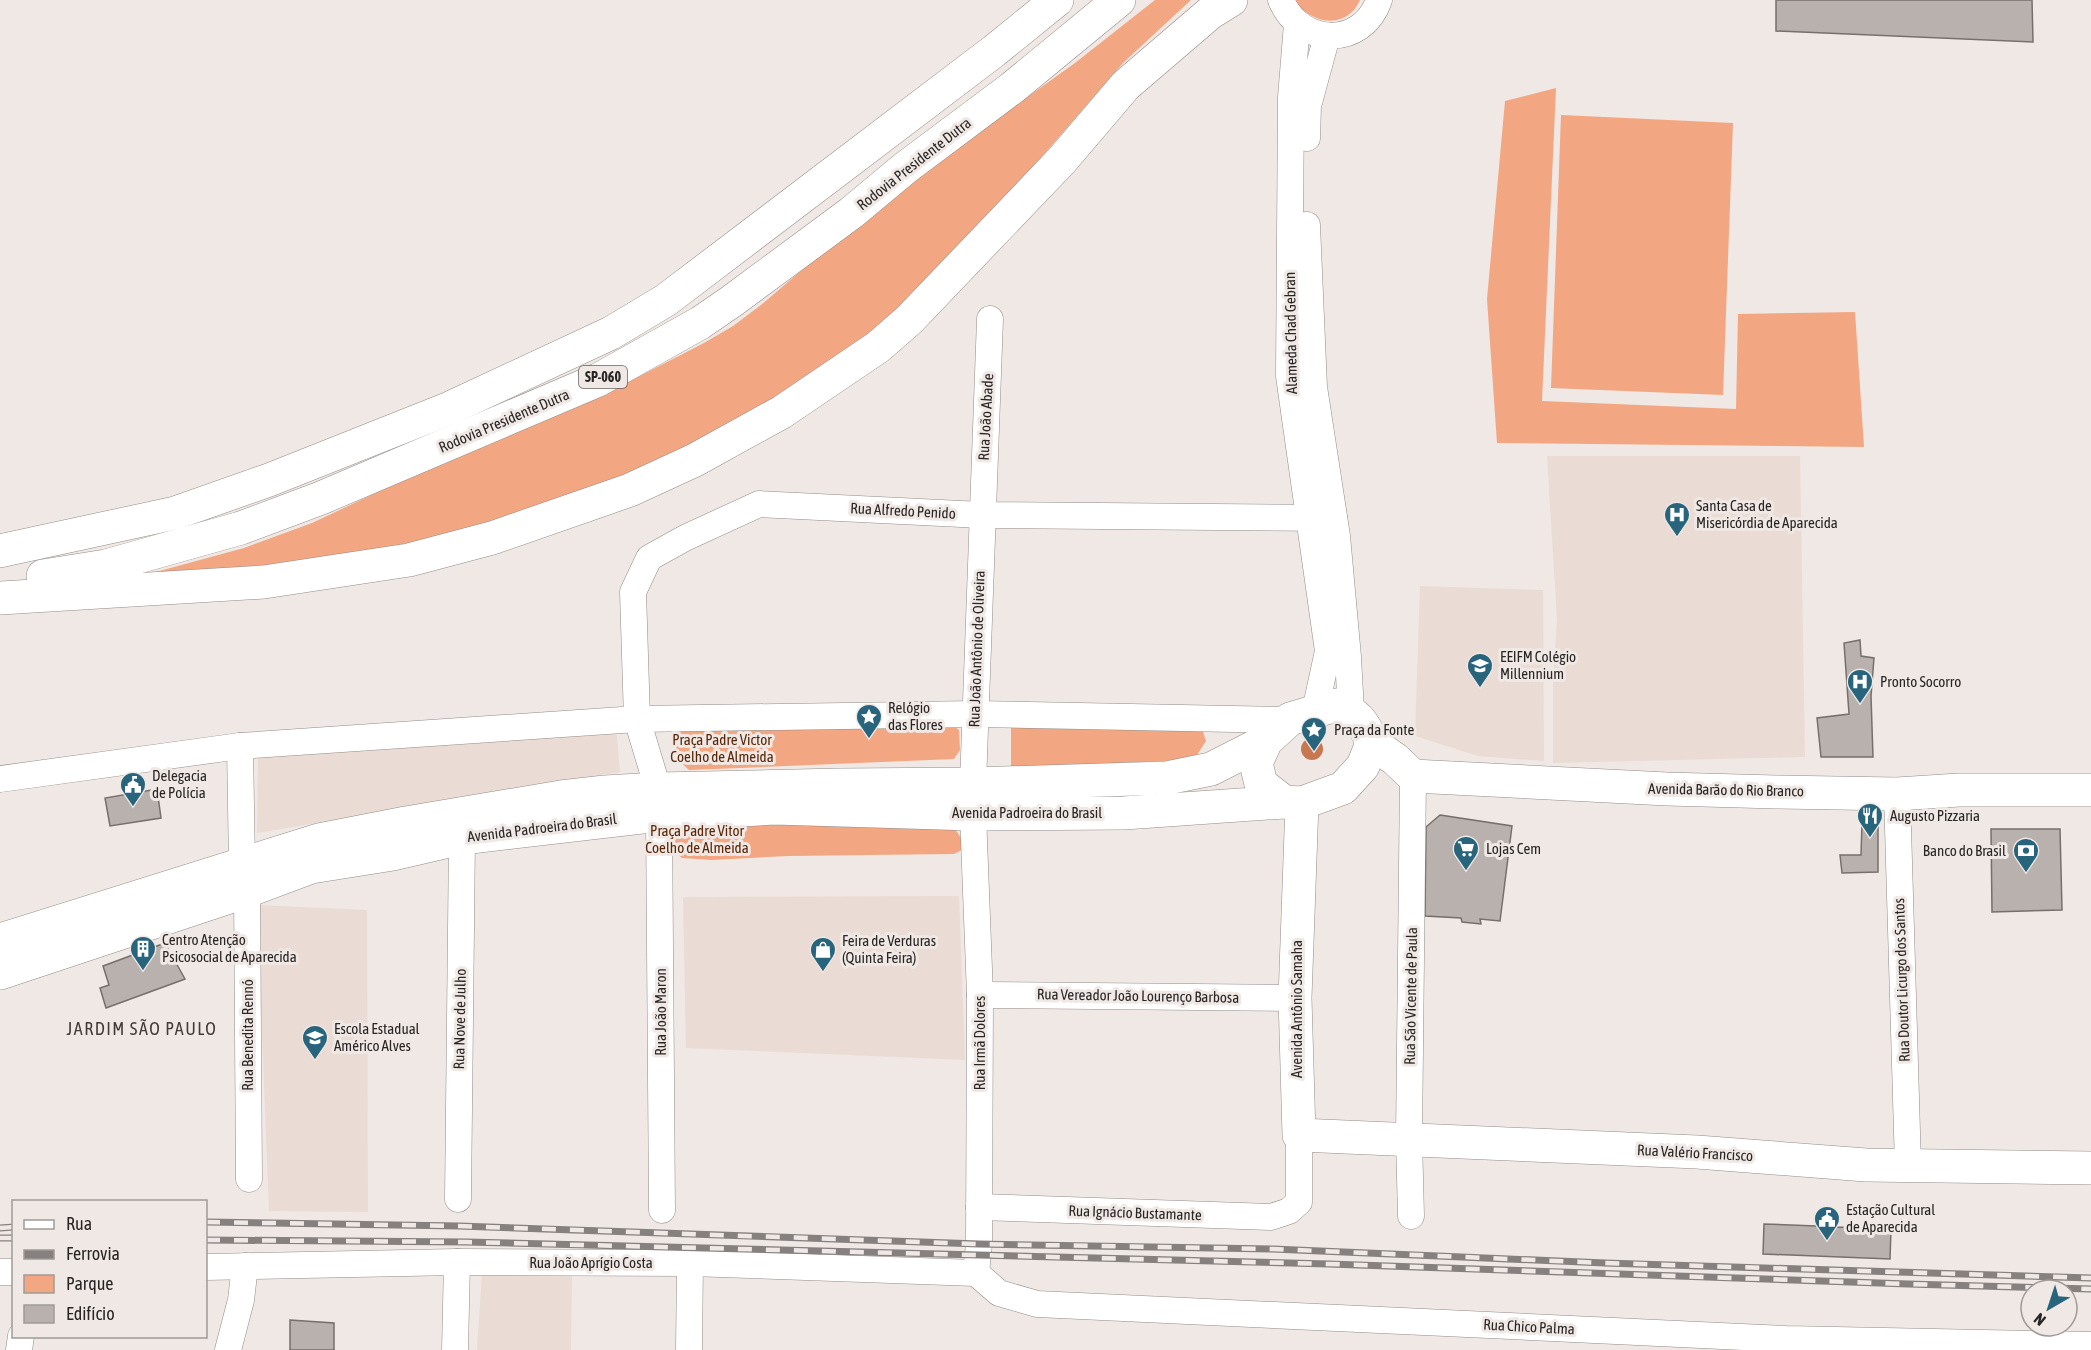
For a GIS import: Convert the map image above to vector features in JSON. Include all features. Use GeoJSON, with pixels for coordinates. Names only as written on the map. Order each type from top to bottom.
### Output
{"type":"FeatureCollection","features":[{"type":"Feature","properties":{"kind":"main road","name":"SP-060"},"geometry":{"type":"LineString","coordinates":[[0,551],[175,513],[269,480],[450,408],[611,333],[666,300],[994,51],[1057,0]]}},
{"type":"Feature","properties":{"kind":"main road","name":"Rodovia Presidente Dutra"},"geometry":{"type":"LineString","coordinates":[[0,581],[106,566],[241,528],[321,498],[597,380],[700,323],[741,294],[851,213],[905,168],[1012,88],[1119,0]]}},
{"type":"Feature","properties":{"kind":"main road"},"geometry":{"type":"LineString","coordinates":[[0,598],[264,582],[409,560],[492,538],[630,490],[695,460],[782,412],[878,347],[909,320],[1062,160],[1126,85],[1210,13],[1231,0]]}},
{"type":"Feature","properties":{"kind":"main road"},"geometry":{"type":"LineString","coordinates":[[1372,743],[1364,766],[1343,788],[1293,803],[1261,784],[1256,763],[1290,724],[1336,705],[1351,712],[1365,724],[1372,743],[1395,759],[1413,776]]}},
{"type":"Feature","properties":{"kind":"main road","name":"Avenida Padroeira do Brasil"},"geometry":{"type":"LineString","coordinates":[[973,799],[1167,778],[1211,769],[1290,724]]}},
{"type":"Feature","properties":{"kind":"main road","name":"Avenida Barão do Rio Branco"},"geometry":{"type":"LineString","coordinates":[[1413,776],[1667,789],[1897,794],[1959,790],[2091,790]]}},
{"type":"Feature","properties":{"kind":"main road","name":"Avenida Padroeira do Brasil"},"geometry":{"type":"LineString","coordinates":[[0,940],[245,878],[393,854],[462,838],[658,802],[807,785],[1125,813],[1293,803]]}},
{"type":"Feature","properties":{"kind":"main road","name":"Avenida Padroeira do Brasil"},"geometry":{"type":"LineString","coordinates":[[0,973],[245,878],[319,840],[406,823],[594,793],[658,802]]}},
{"type":"Feature","properties":{"kind":"main road","name":"Avenida Antônio Samaha"},"geometry":{"type":"LineString","coordinates":[[1293,803],[1299,1135]]}},
{"type":"Feature","properties":{"kind":"main road","name":"Rua Valério Francisco"},"geometry":{"type":"LineString","coordinates":[[1299,1135],[1697,1152],[1908,1166],[2091,1168]]}},
{"type":"Feature","properties":{"kind":"street"},"geometry":{"type":"LineString","coordinates":[[1281,0],[1286,12],[1297,24],[1311,32],[1327,36],[1343,34],[1358,28],[1370,17],[1379,0]]}},
{"type":"Feature","properties":{"kind":"street","name":"Alameda Chad Gebran"},"geometry":{"type":"LineString","coordinates":[[1297,24],[1291,97],[1298,214]]}},
{"type":"Feature","properties":{"kind":"street","name":"Alameda Chad Gebran"},"geometry":{"type":"LineString","coordinates":[[1327,36],[1308,106],[1298,214],[1289,376],[1307,418],[1321,518],[1348,657],[1351,712]]}},
{"type":"Feature","properties":{"kind":"street","name":"Rua João Abade"},"geometry":{"type":"LineString","coordinates":[[982,515],[990,319]]}},
{"type":"Feature","properties":{"kind":"street","name":"Rua Alfredo Penido"},"geometry":{"type":"LineString","coordinates":[[637,719],[633,592],[649,558],[759,504],[982,515],[1321,518]]}},
{"type":"Feature","properties":{"kind":"street","name":"Rua João Antônio de Oliveira"},"geometry":{"type":"LineString","coordinates":[[973,799],[982,515]]}},
{"type":"Feature","properties":{"kind":"street","name":"Alameda Chad Gebran"},"geometry":{"type":"LineString","coordinates":[[1290,724],[1328,651],[1321,518]]}},
{"type":"Feature","properties":{"kind":"street"},"geometry":{"type":"LineString","coordinates":[[0,779],[240,746],[637,719],[975,714],[1290,724]]}},
{"type":"Feature","properties":{"kind":"street","name":"Rua João Maron"},"geometry":{"type":"LineString","coordinates":[[637,719],[658,802],[662,1210]]}},
{"type":"Feature","properties":{"kind":"street","name":"Rua Benedita Rennó"},"geometry":{"type":"LineString","coordinates":[[240,746],[245,878],[249,1179]]}},
{"type":"Feature","properties":{"kind":"street","name":"Rua São Vicente de Paula"},"geometry":{"type":"LineString","coordinates":[[1411,1216],[1409,1139],[1413,776]]}},
{"type":"Feature","properties":{"kind":"street","name":"Rua Doutor Licurgo dos Santos"},"geometry":{"type":"LineString","coordinates":[[1897,794],[1908,1166]]}},
{"type":"Feature","properties":{"kind":"street","name":"Rua Irmã Dolores"},"geometry":{"type":"LineString","coordinates":[[973,799],[980,995],[979,1244],[976,1273]]}},
{"type":"Feature","properties":{"kind":"street","name":"Rua Nove de Julho"},"geometry":{"type":"LineString","coordinates":[[458,1199],[462,838]]}},
{"type":"Feature","properties":{"kind":"street","name":"Rua Vereador João Lourenço Barbosa"},"geometry":{"type":"LineString","coordinates":[[980,995],[1295,998]]}},
{"type":"Feature","properties":{"kind":"street","name":"Avenida Antônio Samaha"},"geometry":{"type":"LineString","coordinates":[[1289,1211],[1299,1202],[1299,1135]]}},
{"type":"Feature","properties":{"kind":"street","name":"Rua Ignácio Bustamante"},"geometry":{"type":"LineString","coordinates":[[979,1208],[1271,1217],[1289,1211]]}},
{"type":"Feature","properties":{"kind":"street"},"geometry":{"type":"LineString","coordinates":[[455,1350],[457,1262]]}},
{"type":"Feature","properties":{"kind":"street","name":"Rua João Aprígio Costa"},"geometry":{"type":"LineString","coordinates":[[207,1267],[457,1262],[690,1263],[976,1273]]}},
{"type":"Feature","properties":{"kind":"street"},"geometry":{"type":"LineString","coordinates":[[689,1350],[690,1263]]}},
{"type":"Feature","properties":{"kind":"street"},"geometry":{"type":"LineString","coordinates":[[228,1350],[241,1300],[245,1266]]}},
{"type":"Feature","properties":{"kind":"street","name":"Rua Chico Palma"},"geometry":{"type":"LineString","coordinates":[[976,1273],[999,1293],[1036,1304],[1775,1338],[2091,1345]]}},
{"type":"Feature","properties":{"kind":"shaded area","name":"Santa Casa de Misericórdia de Aparecida"},"geometry":{"type":"Polygon","coordinates":[[[1547,456],[1800,456],[1805,757],[1553,763],[1553,676],[1557,619],[1547,456]]]}},
{"type":"Feature","properties":{"kind":"shaded area","name":"EEIFM Colégio Millennium"},"geometry":{"type":"Polygon","coordinates":[[[1420,586],[1543,590],[1544,761],[1478,756],[1415,736],[1420,586]]]}},
{"type":"Feature","properties":{"kind":"shaded area"},"geometry":{"type":"Polygon","coordinates":[[[616,726],[620,772],[257,833],[258,758],[616,726]]]}},
{"type":"Feature","properties":{"kind":"shaded area"},"geometry":{"type":"Polygon","coordinates":[[[1312,738],[1320,741],[1323,749],[1320,757],[1312,760],[1304,757],[1301,749],[1304,741],[1312,738]]]}},
{"type":"Feature","properties":{"kind":"shaded area","name":"Feira de Verduras (Quinta Feira)"},"geometry":{"type":"Polygon","coordinates":[[[959,896],[965,1060],[686,1048],[683,897],[959,896]]]}},
{"type":"Feature","properties":{"kind":"shaded area","name":"Escola Estadual Américo Alves"},"geometry":{"type":"Polygon","coordinates":[[[257,905],[367,910],[368,1212],[269,1211],[257,905]]]}},
{"type":"Feature","properties":{"kind":"shaded area"},"geometry":{"type":"Polygon","coordinates":[[[572,1272],[571,1350],[477,1350],[482,1273],[572,1272]]]}},
{"type":"Feature","properties":{"kind":"green space"},"geometry":{"type":"Polygon","coordinates":[[[1155,0],[1191,0],[1123,63],[993,213],[873,340],[694,451],[482,527],[348,557],[119,582],[244,548],[312,523],[467,450],[599,397],[704,343],[733,326],[761,305],[885,199],[1075,63],[1155,0]]]}},
{"type":"Feature","properties":{"kind":"green space"},"geometry":{"type":"Polygon","coordinates":[[[1295,0],[1360,0],[1353,11],[1345,17],[1329,21],[1313,17],[1295,0]]]}},
{"type":"Feature","properties":{"kind":"green space"},"geometry":{"type":"Polygon","coordinates":[[[1556,88],[1542,401],[1736,409],[1738,314],[1855,312],[1864,447],[1497,443],[1487,299],[1505,101],[1556,88]]]}},
{"type":"Feature","properties":{"kind":"green space"},"geometry":{"type":"Polygon","coordinates":[[[1561,115],[1733,123],[1723,395],[1551,388],[1561,115]]]}},
{"type":"Feature","properties":{"kind":"green space","name":"Praça Padre Victor Coelho de Almeida"},"geometry":{"type":"Polygon","coordinates":[[[948,722],[959,730],[960,750],[954,759],[689,770],[677,759],[675,741],[682,729],[948,722]]]}},
{"type":"Feature","properties":{"kind":"green space"},"geometry":{"type":"Polygon","coordinates":[[[1011,725],[1202,729],[1206,741],[1197,755],[1184,760],[1011,768],[1011,725]]]}},
{"type":"Feature","properties":{"kind":"green space","name":"Praça Padre Vitor Coelho de Almeida"},"geometry":{"type":"Polygon","coordinates":[[[695,822],[948,824],[959,835],[964,849],[954,854],[788,856],[712,860],[682,858],[670,848],[670,825],[695,822]]]}},
{"type":"Feature","properties":{"kind":"building"},"geometry":{"type":"Polygon","coordinates":[[[1776,0],[2032,0],[2033,42],[1776,31],[1776,0]]]}},
{"type":"Feature","properties":{"kind":"building","name":"Pronto Socorro"},"geometry":{"type":"Polygon","coordinates":[[[1860,640],[1861,656],[1874,658],[1871,696],[1873,757],[1821,757],[1817,718],[1849,714],[1844,643],[1860,640]]]}},
{"type":"Feature","properties":{"kind":"building","name":"Delegacia de Polícia"},"geometry":{"type":"Polygon","coordinates":[[[157,789],[161,818],[110,826],[105,798],[157,789]]]}},
{"type":"Feature","properties":{"kind":"building","name":"Lojas Cem"},"geometry":{"type":"Polygon","coordinates":[[[1440,815],[1512,826],[1500,921],[1480,919],[1481,924],[1462,922],[1461,918],[1425,916],[1426,827],[1440,815]]]}},
{"type":"Feature","properties":{"kind":"building","name":"Augusto Pizzaria"},"geometry":{"type":"Polygon","coordinates":[[[1862,823],[1878,824],[1878,872],[1842,873],[1840,855],[1861,855],[1862,823]]]}},
{"type":"Feature","properties":{"kind":"building","name":"Banco do Brasil"},"geometry":{"type":"Polygon","coordinates":[[[1991,829],[2060,829],[2062,910],[1992,912],[1991,829]]]}},
{"type":"Feature","properties":{"kind":"building","name":"Centro Atenção Psicosocial de Aparecida"},"geometry":{"type":"Polygon","coordinates":[[[165,943],[185,979],[106,1008],[100,988],[109,985],[103,966],[165,943]]]}},
{"type":"Feature","properties":{"kind":"building","name":"Estação Cultural de Aparecida"},"geometry":{"type":"Polygon","coordinates":[[[1817,1215],[1836,1216],[1836,1227],[1891,1229],[1890,1259],[1763,1254],[1764,1224],[1816,1226],[1817,1215]]]}},
{"type":"Feature","properties":{"kind":"building"},"geometry":{"type":"Polygon","coordinates":[[[290,1320],[334,1323],[334,1350],[290,1350],[290,1320]]]}},
{"type":"Feature","properties":{"kind":"railway"},"geometry":{"type":"LineString","coordinates":[[207,1222],[459,1226],[979,1244],[1273,1249],[1605,1263],[2091,1278]]}},
{"type":"Feature","properties":{"kind":"railway"},"geometry":{"type":"LineString","coordinates":[[0,1228],[12,1227]]}},
{"type":"Feature","properties":{"kind":"railway"},"geometry":{"type":"LineString","coordinates":[[0,1238],[12,1238]]}},
{"type":"Feature","properties":{"kind":"railway"},"geometry":{"type":"LineString","coordinates":[[207,1240],[466,1242],[1329,1264],[2091,1289]]}},
{"type":"Feature","properties":{"kind":"place","name":"Santa Casa de Misericórdia de Aparecida"},"geometry":{"type":"Point","coordinates":[1677,538]}},
{"type":"Feature","properties":{"kind":"place","name":"EEIFM Colégio Millennium"},"geometry":{"type":"Point","coordinates":[1480,689]}},
{"type":"Feature","properties":{"kind":"place","name":"Pronto Socorro"},"geometry":{"type":"Point","coordinates":[1860,705]}},
{"type":"Feature","properties":{"kind":"place","name":"Relógio das Flores"},"geometry":{"type":"Point","coordinates":[869,740]}},
{"type":"Feature","properties":{"kind":"place","name":"Praça da Fonte"},"geometry":{"type":"Point","coordinates":[1314,753]}},
{"type":"Feature","properties":{"kind":"place","name":"Delegacia de Polícia"},"geometry":{"type":"Point","coordinates":[133,808]}},
{"type":"Feature","properties":{"kind":"place","name":"Augusto Pizzaria"},"geometry":{"type":"Point","coordinates":[1870,839]}},
{"type":"Feature","properties":{"kind":"place","name":"Lojas Cem"},"geometry":{"type":"Point","coordinates":[1466,872]}},
{"type":"Feature","properties":{"kind":"place","name":"Banco do Brasil"},"geometry":{"type":"Point","coordinates":[2026,874]}},
{"type":"Feature","properties":{"kind":"place","name":"Centro Atenção Psicosocial de Aparecida"},"geometry":{"type":"Point","coordinates":[143,972]}},
{"type":"Feature","properties":{"kind":"place","name":"Feira de Verduras (Quinta Feira)"},"geometry":{"type":"Point","coordinates":[823,973]}},
{"type":"Feature","properties":{"kind":"place","name":"Escola Estadual Américo Alves"},"geometry":{"type":"Point","coordinates":[315,1061]}},
{"type":"Feature","properties":{"kind":"place","name":"Estação Cultural de Aparecida"},"geometry":{"type":"Point","coordinates":[1827,1242]}},
{"type":"Feature","properties":{"kind":"district","name":"JARDIM SÃO PAULO"},"geometry":{"type":"Point","coordinates":[142,1029]}}]}
